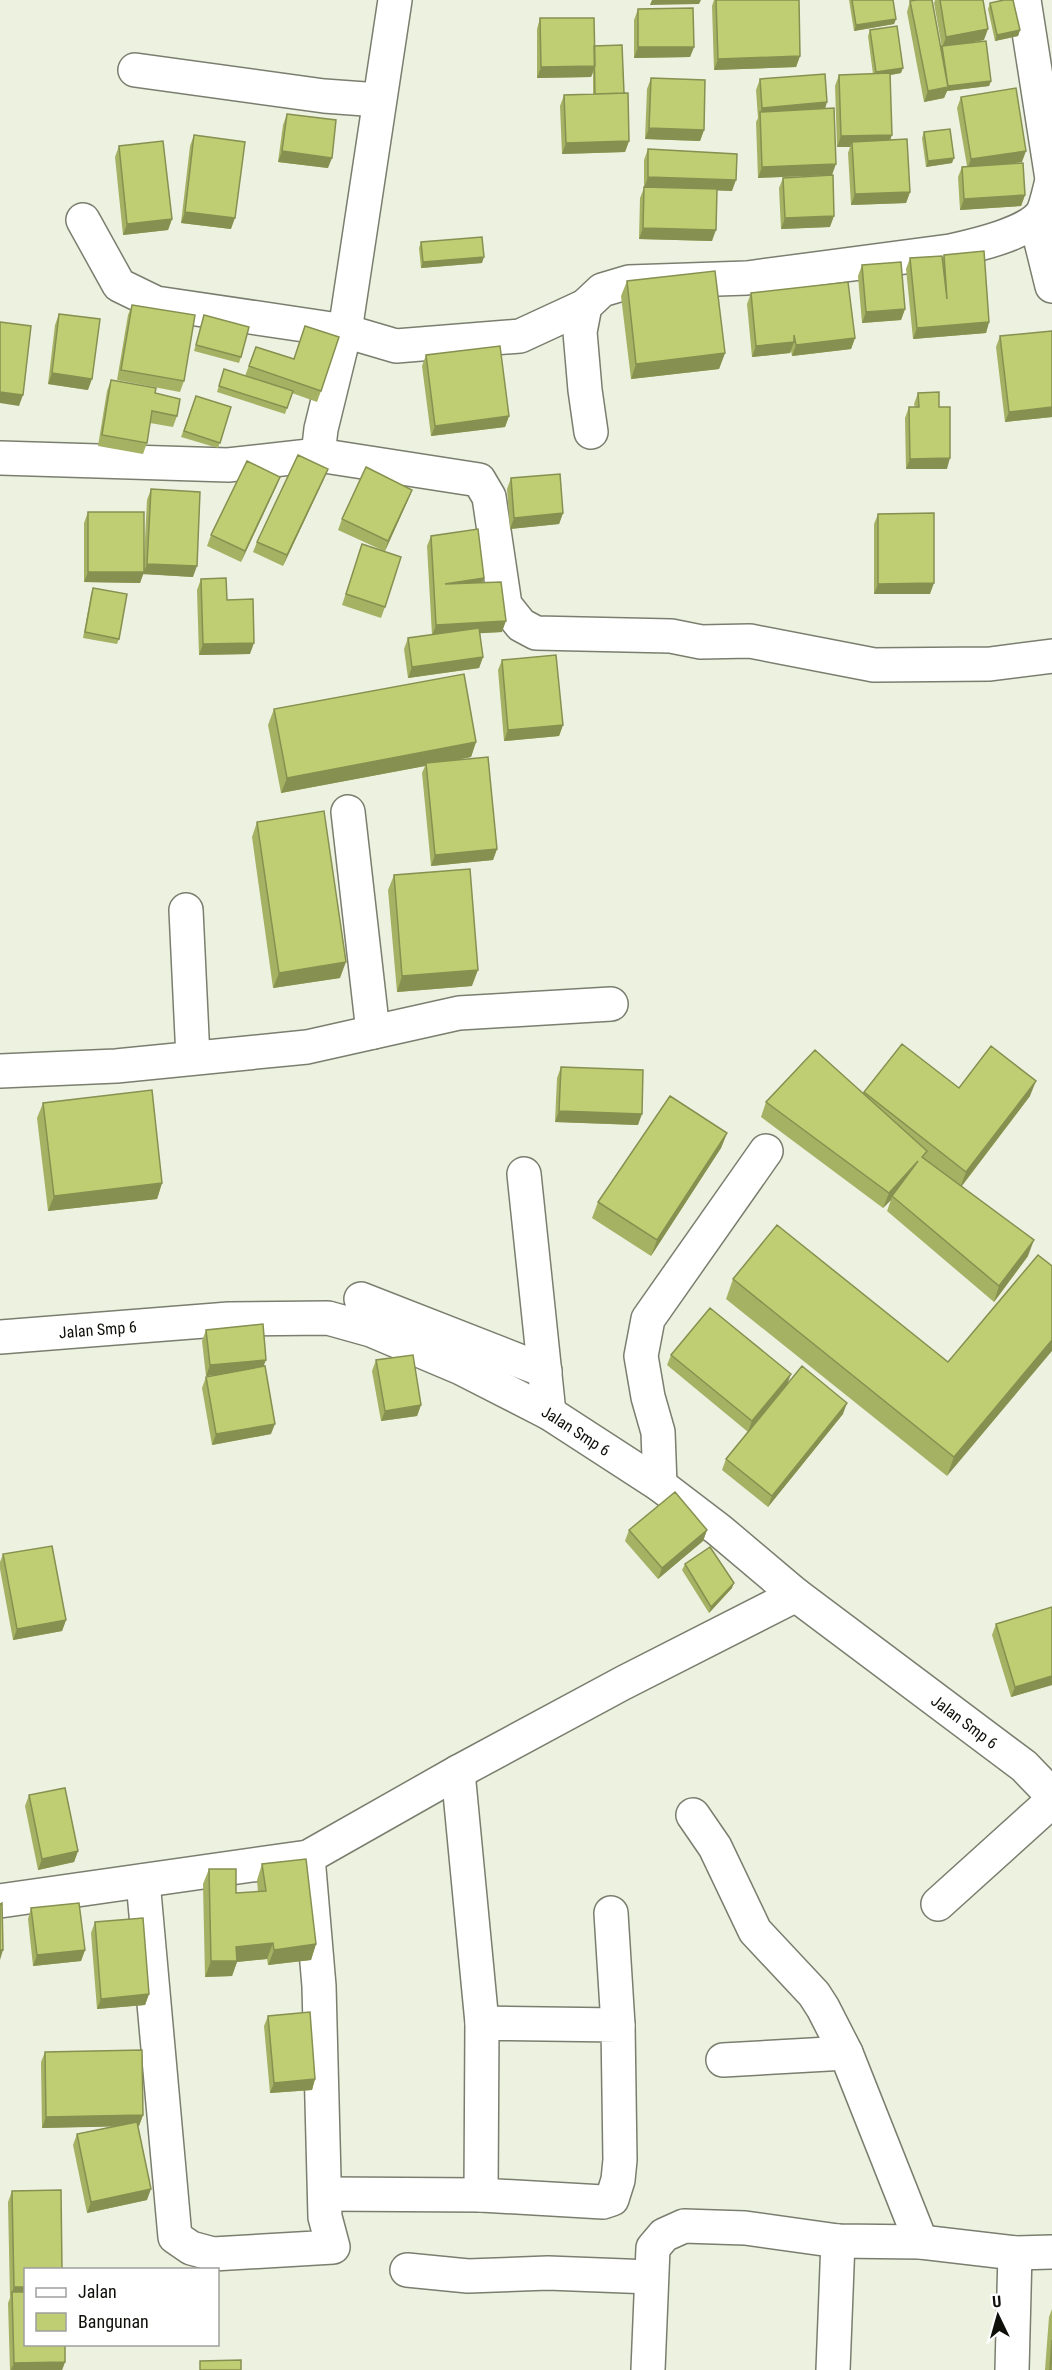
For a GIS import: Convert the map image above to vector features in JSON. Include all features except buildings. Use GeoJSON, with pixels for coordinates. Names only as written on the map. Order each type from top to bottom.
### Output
{"type":"FeatureCollection","features":[{"type":"Feature","properties":{"kind":"street"},"geometry":{"type":"LineString","coordinates":[[318,455],[321,429],[345,331],[395,0]]}},
{"type":"Feature","properties":{"kind":"street"},"geometry":{"type":"LineString","coordinates":[[83,220],[118,285],[156,303],[345,331],[396,346],[520,336],[585,306],[602,290],[629,282],[747,278],[950,251],[1003,237],[1036,221],[1043,212],[1052,180],[1024,0]]}},
{"type":"Feature","properties":{"kind":"street"},"geometry":{"type":"LineString","coordinates":[[135,70],[324,96],[379,100]]}},
{"type":"Feature","properties":{"kind":"street"},"geometry":{"type":"LineString","coordinates":[[1036,221],[1052,286]]}},
{"type":"Feature","properties":{"kind":"street"},"geometry":{"type":"LineString","coordinates":[[585,306],[580,332],[580,350],[591,432]]}},
{"type":"Feature","properties":{"kind":"street"},"geometry":{"type":"LineString","coordinates":[[0,458],[228,465],[318,455],[479,480],[489,497],[505,605],[521,625],[536,633],[671,636],[700,642],[750,641],[874,665],[990,664],[1052,656]]}},
{"type":"Feature","properties":{"kind":"street"},"geometry":{"type":"LineString","coordinates":[[348,812],[373,1032]]}},
{"type":"Feature","properties":{"kind":"street"},"geometry":{"type":"LineString","coordinates":[[186,910],[193,1058]]}},
{"type":"Feature","properties":{"kind":"street"},"geometry":{"type":"LineString","coordinates":[[0,1071],[116,1066],[307,1047],[459,1013],[611,1004]]}},
{"type":"Feature","properties":{"kind":"street"},"geometry":{"type":"LineString","coordinates":[[660,1485],[658,1432],[648,1397],[641,1356],[648,1319],[766,1151]]}},
{"type":"Feature","properties":{"kind":"street"},"geometry":{"type":"LineString","coordinates":[[524,1174],[549,1413]]}},
{"type":"Feature","properties":{"kind":"street"},"geometry":{"type":"LineString","coordinates":[[361,1299],[545,1371]]}},
{"type":"Feature","properties":{"kind":"street","name":"Jalan Smp 6"},"geometry":{"type":"LineString","coordinates":[[0,1337],[229,1319],[328,1318],[371,1330],[460,1368],[549,1413],[660,1485],[719,1530],[796,1595],[1024,1766],[1052,1795]]}},
{"type":"Feature","properties":{"kind":"street"},"geometry":{"type":"LineString","coordinates":[[0,1901],[308,1857],[458,1772],[623,1683],[796,1595]]}},
{"type":"Feature","properties":{"kind":"street"},"geometry":{"type":"LineString","coordinates":[[458,1772],[482,2023],[481,2195]]}},
{"type":"Feature","properties":{"kind":"street"},"geometry":{"type":"LineString","coordinates":[[938,1904],[1052,1801]]}},
{"type":"Feature","properties":{"kind":"street"},"geometry":{"type":"LineString","coordinates":[[693,1815],[715,1847],[755,1931],[814,1994],[823,2008],[846,2053],[921,2242]]}},
{"type":"Feature","properties":{"kind":"street"},"geometry":{"type":"LineString","coordinates":[[143,1881],[175,2236],[190,2248],[213,2254],[333,2247],[325,2217],[319,1986],[308,1857]]}},
{"type":"Feature","properties":{"kind":"street"},"geometry":{"type":"LineString","coordinates":[[325,2194],[481,2195],[603,2202],[612,2199],[618,2180],[620,2160],[618,2025],[611,1913]]}},
{"type":"Feature","properties":{"kind":"street"},"geometry":{"type":"LineString","coordinates":[[482,2023],[618,2025]]}},
{"type":"Feature","properties":{"kind":"street"},"geometry":{"type":"LineString","coordinates":[[723,2060],[846,2053]]}},
{"type":"Feature","properties":{"kind":"street"},"geometry":{"type":"LineString","coordinates":[[648,2370],[653,2248],[664,2235],[684,2226],[745,2228],[838,2241],[921,2242],[1015,2253],[1052,2252]]}},
{"type":"Feature","properties":{"kind":"street"},"geometry":{"type":"LineString","coordinates":[[833,2370],[838,2241]]}},
{"type":"Feature","properties":{"kind":"street"},"geometry":{"type":"LineString","coordinates":[[1012,2370],[1015,2253]]}},
{"type":"Feature","properties":{"kind":"street"},"geometry":{"type":"LineString","coordinates":[[407,2270],[468,2276],[548,2273],[651,2277]]}}]}
